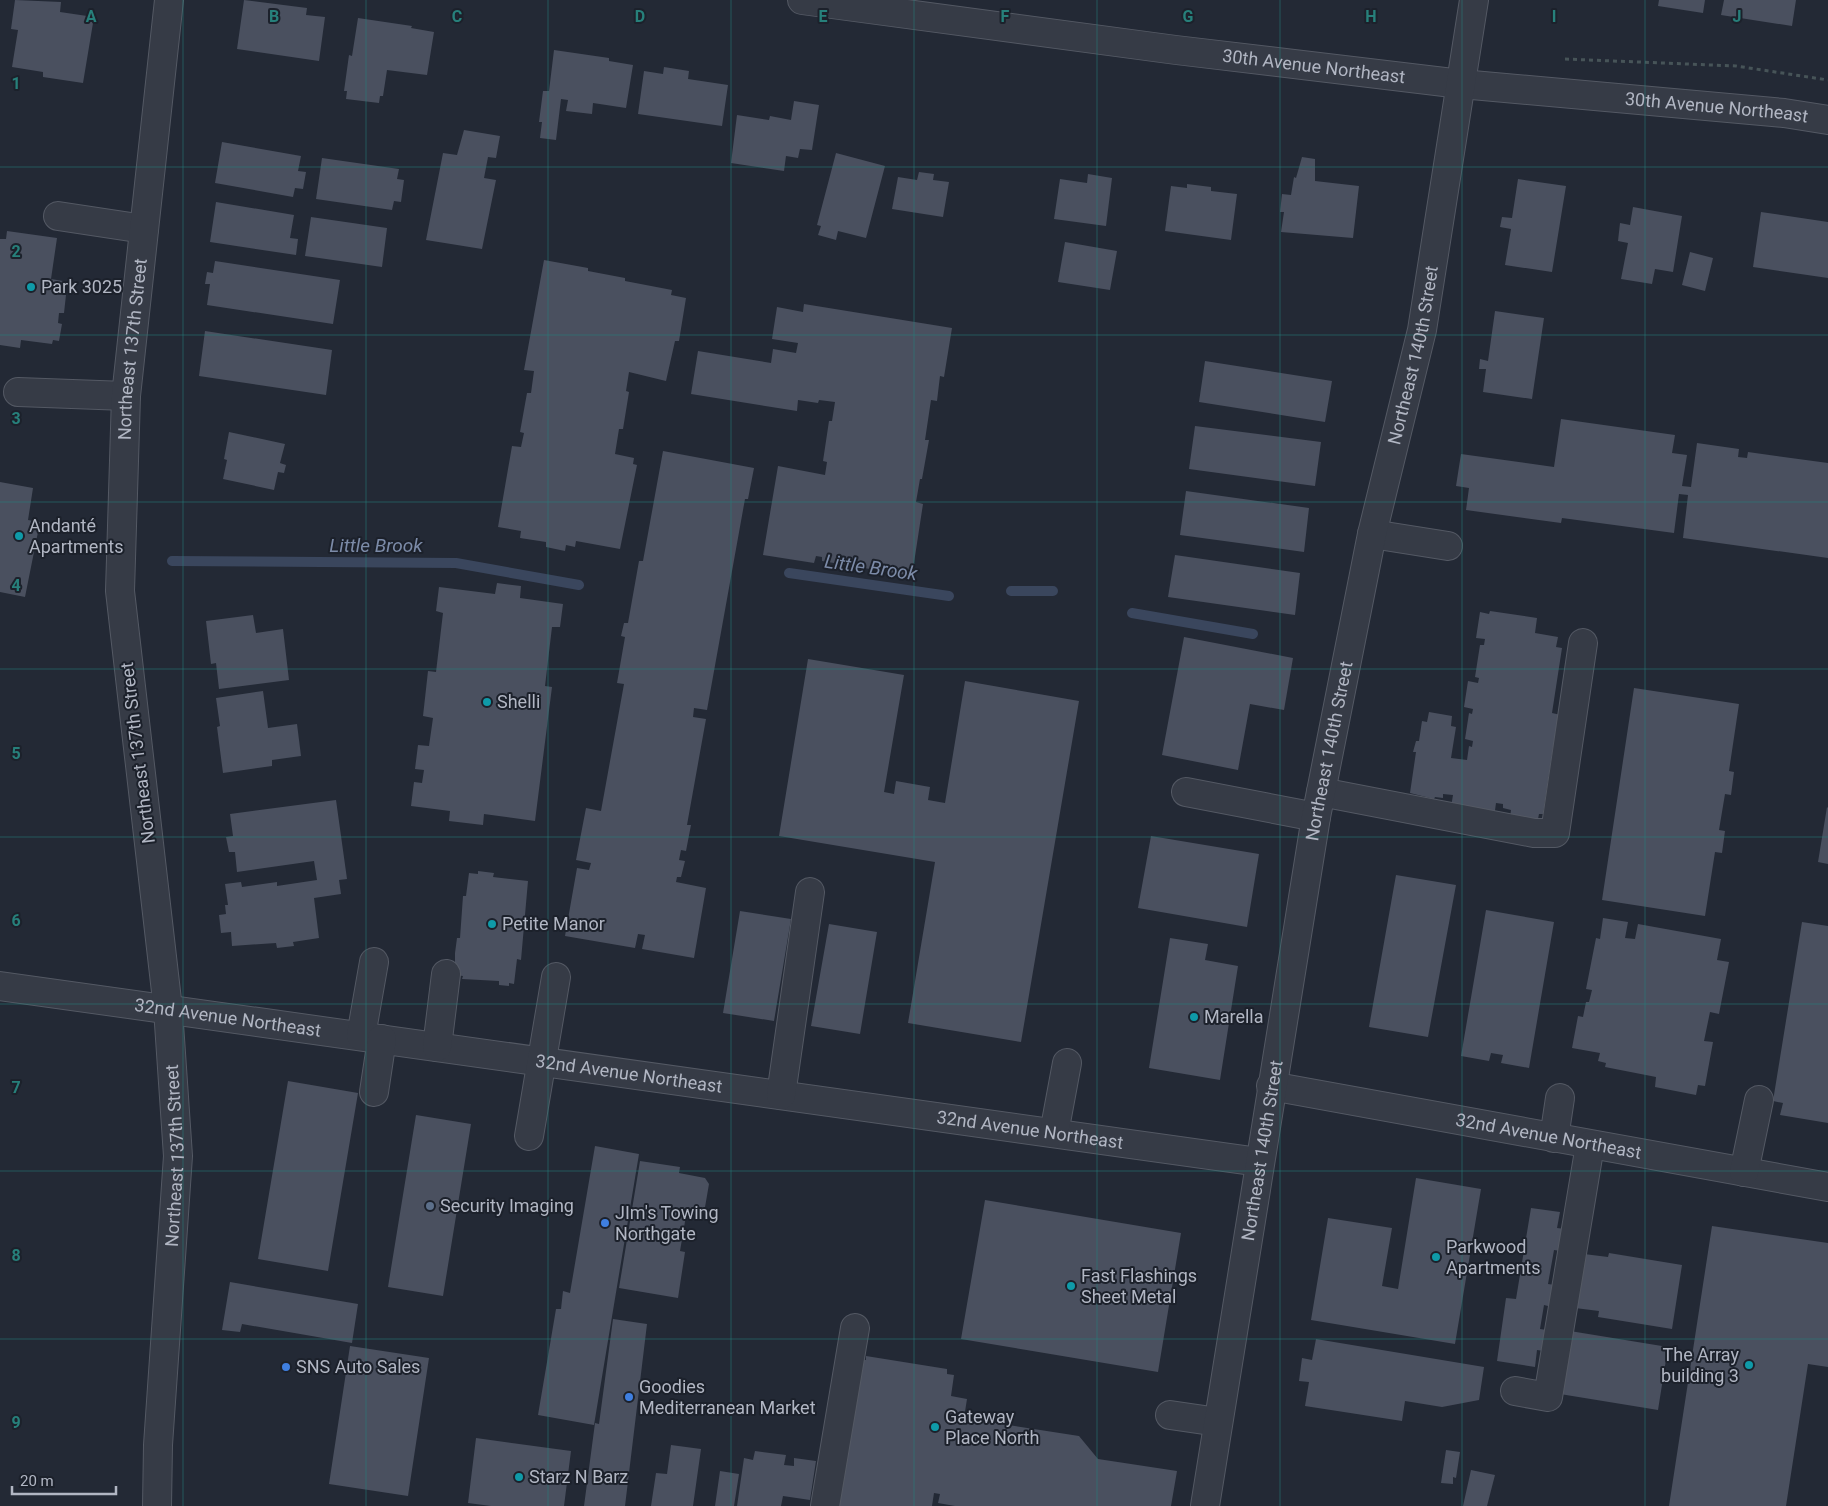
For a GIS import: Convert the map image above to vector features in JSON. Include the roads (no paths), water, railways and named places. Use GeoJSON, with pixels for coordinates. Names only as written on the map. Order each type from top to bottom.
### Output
{"type":"FeatureCollection","features":[{"type":"Feature","properties":{"kind":"street","name":"Northeast 137th Street"},"geometry":{"type":"LineString","coordinates":[[157,1506],[158,1445],[178,1156],[168,1009],[120,592],[126,396],[169,0]]}},
{"type":"Feature","properties":{"kind":"street","name":"30th Avenue Northeast"},"geometry":{"type":"LineString","coordinates":[[802,0],[1176,50],[1461,84],[1784,113],[1828,120]]}},
{"type":"Feature","properties":{"kind":"street","name":"Northeast 140th Street"},"geometry":{"type":"LineString","coordinates":[[1205,1506],[1271,1086],[1319,805],[1372,534],[1422,330],[1474,0]]}},
{"type":"Feature","properties":{"kind":"street"},"geometry":{"type":"LineString","coordinates":[[58,216],[144,229]]}},
{"type":"Feature","properties":{"kind":"street"},"geometry":{"type":"LineString","coordinates":[[18,392],[126,396]]}},
{"type":"Feature","properties":{"kind":"street"},"geometry":{"type":"LineString","coordinates":[[1372,534],[1448,546]]}},
{"type":"Feature","properties":{"kind":"street"},"geometry":{"type":"LineString","coordinates":[[1186,792],[1319,805],[1534,833],[1555,833],[1583,643]]}},
{"type":"Feature","properties":{"kind":"street"},"geometry":{"type":"LineString","coordinates":[[781,1095],[810,892]]}},
{"type":"Feature","properties":{"kind":"street"},"geometry":{"type":"LineString","coordinates":[[374,962],[372,1038],[374,1092]]}},
{"type":"Feature","properties":{"kind":"street"},"geometry":{"type":"LineString","coordinates":[[437,1047],[446,974]]}},
{"type":"Feature","properties":{"kind":"street"},"geometry":{"type":"LineString","coordinates":[[529,1136],[556,976]]}},
{"type":"Feature","properties":{"kind":"street","name":"32nd Avenue Northeast"},"geometry":{"type":"LineString","coordinates":[[0,986],[1259,1162]]}},
{"type":"Feature","properties":{"kind":"street"},"geometry":{"type":"LineString","coordinates":[[1054,1133],[1067,1063]]}},
{"type":"Feature","properties":{"kind":"street","name":"32nd Avenue Northeast"},"geometry":{"type":"LineString","coordinates":[[1271,1086],[1828,1187]]}},
{"type":"Feature","properties":{"kind":"street"},"geometry":{"type":"LineString","coordinates":[[1554,1138],[1560,1098]]}},
{"type":"Feature","properties":{"kind":"street"},"geometry":{"type":"LineString","coordinates":[[1744,1172],[1758,1100]]}},
{"type":"Feature","properties":{"kind":"street"},"geometry":{"type":"LineString","coordinates":[[1515,1391],[1548,1397],[1590,1145]]}},
{"type":"Feature","properties":{"kind":"street"},"geometry":{"type":"LineString","coordinates":[[825,1506],[856,1328]]}},
{"type":"Feature","properties":{"kind":"street"},"geometry":{"type":"LineString","coordinates":[[1170,1415],[1218,1422]]}},
{"type":"Feature","properties":{"kind":"waterway","name":"Little Brook"},"geometry":{"type":"LineString","coordinates":[[172,561],[456,563],[579,585]]}},
{"type":"Feature","properties":{"kind":"waterway","name":"Little Brook"},"geometry":{"type":"LineString","coordinates":[[789,573],[949,596]]}},
{"type":"Feature","properties":{"kind":"waterway","name":"Little Brook"},"geometry":{"type":"LineString","coordinates":[[1011,591],[1053,591]]}},
{"type":"Feature","properties":{"kind":"waterway","name":"Little Brook"},"geometry":{"type":"LineString","coordinates":[[1132,613],[1253,634]]}},
{"type":"Feature","properties":{"kind":"place","name":"Park 3025"},"geometry":{"type":"Point","coordinates":[31,287]}},
{"type":"Feature","properties":{"kind":"place","name":"Andanté Apartments"},"geometry":{"type":"Point","coordinates":[19,536]}},
{"type":"Feature","properties":{"kind":"place","name":"Shelli"},"geometry":{"type":"Point","coordinates":[487,702]}},
{"type":"Feature","properties":{"kind":"place","name":"Petite Manor"},"geometry":{"type":"Point","coordinates":[492,924]}},
{"type":"Feature","properties":{"kind":"place","name":"Marella"},"geometry":{"type":"Point","coordinates":[1194,1017]}},
{"type":"Feature","properties":{"kind":"place","name":"Security Imaging"},"geometry":{"type":"Point","coordinates":[430,1206]}},
{"type":"Feature","properties":{"kind":"place","name":"JIm's Towing Northgate"},"geometry":{"type":"Point","coordinates":[605,1223]}},
{"type":"Feature","properties":{"kind":"place","name":"Parkwood Apartments"},"geometry":{"type":"Point","coordinates":[1436,1257]}},
{"type":"Feature","properties":{"kind":"place","name":"Fast Flashings Sheet Metal"},"geometry":{"type":"Point","coordinates":[1071,1286]}},
{"type":"Feature","properties":{"kind":"place","name":"The Array building 3"},"geometry":{"type":"Point","coordinates":[1749,1365]}},
{"type":"Feature","properties":{"kind":"place","name":"SNS Auto Sales"},"geometry":{"type":"Point","coordinates":[286,1367]}},
{"type":"Feature","properties":{"kind":"place","name":"Goodies Mediterranean Market"},"geometry":{"type":"Point","coordinates":[629,1397]}},
{"type":"Feature","properties":{"kind":"place","name":"Gateway Place North"},"geometry":{"type":"Point","coordinates":[935,1427]}},
{"type":"Feature","properties":{"kind":"place","name":"Starz N Barz"},"geometry":{"type":"Point","coordinates":[519,1477]}}]}
